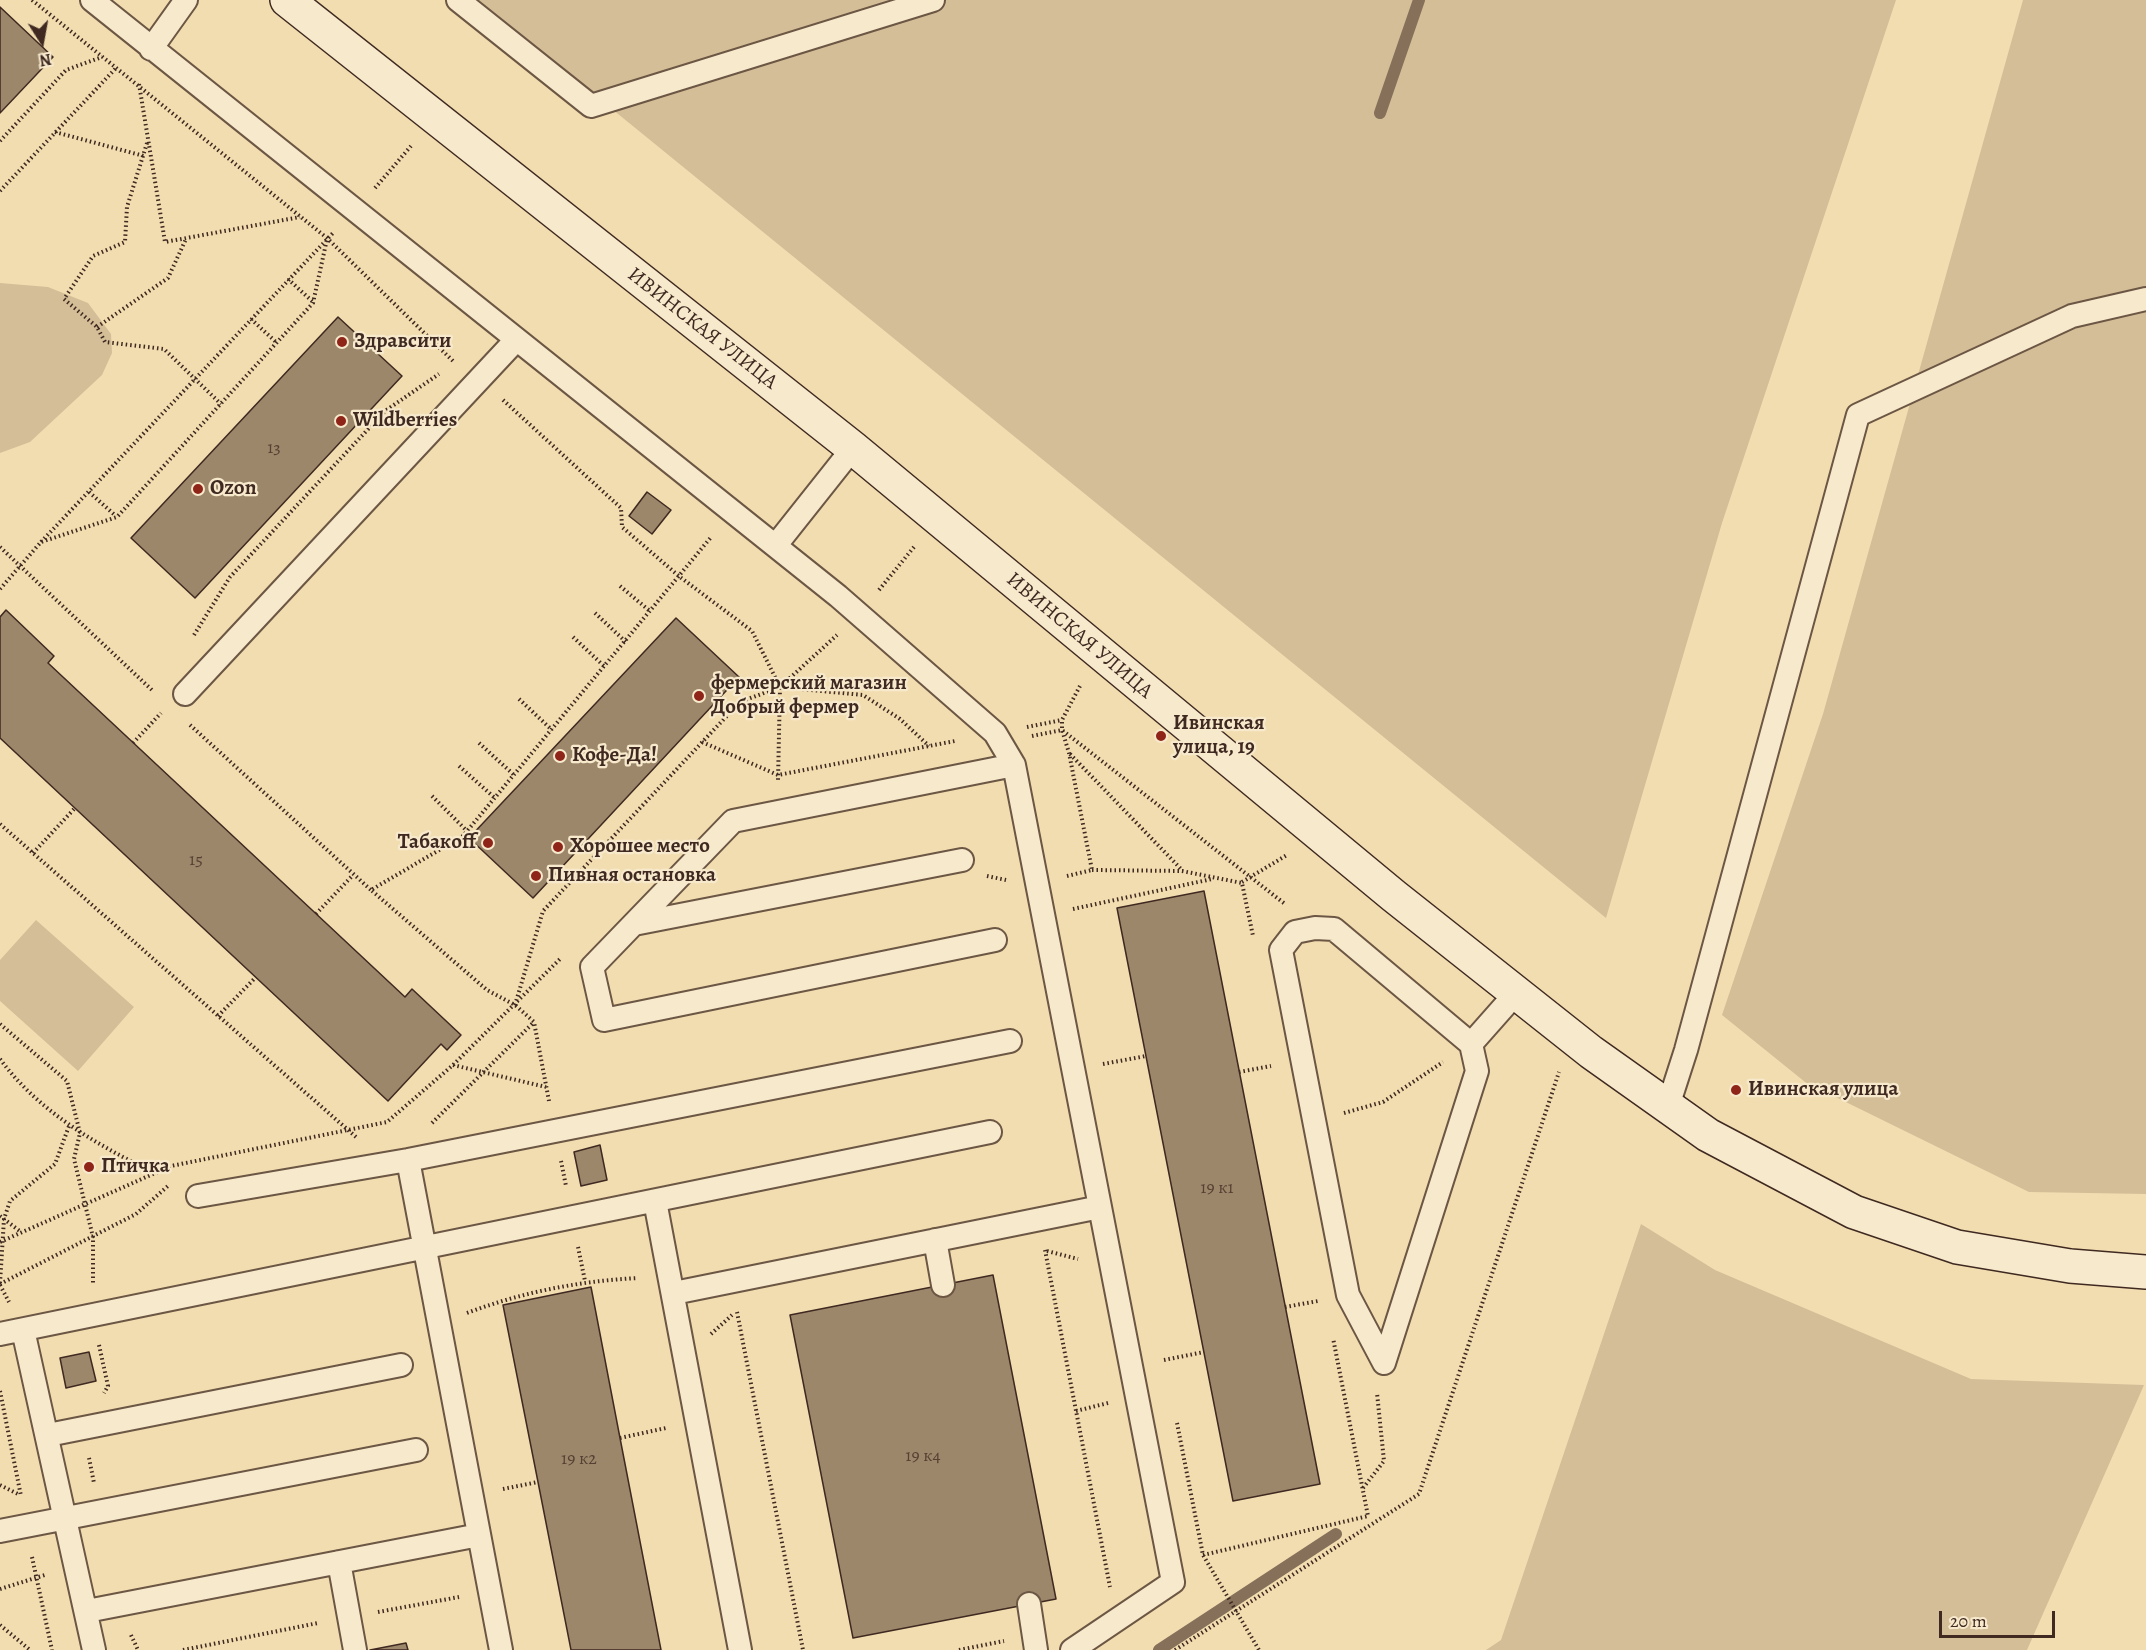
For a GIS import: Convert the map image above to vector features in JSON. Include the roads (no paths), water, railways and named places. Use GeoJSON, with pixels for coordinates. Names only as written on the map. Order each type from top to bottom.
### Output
{"type":"FeatureCollection","features":[{"type":"Feature","properties":{"kind":"street","name":"ИВИНСКАЯ УЛИЦА"},"geometry":{"type":"LineString","coordinates":[[287,0],[853,448],[1394,896],[1591,1052],[1708,1135],[1854,1212],[1957,1247],[2070,1266],[2146,1272]]}},
{"type":"Feature","properties":{"kind":"lane"},"geometry":{"type":"LineString","coordinates":[[92,0],[730,512],[776,545],[880,630],[995,733],[1014,765],[1173,1582],[1072,1650]]}},
{"type":"Feature","properties":{"kind":"lane"},"geometry":{"type":"LineString","coordinates":[[158,55],[186,0]]}},
{"type":"Feature","properties":{"kind":"lane"},"geometry":{"type":"LineString","coordinates":[[458,0],[591,106],[933,0]]}},
{"type":"Feature","properties":{"kind":"lane"},"geometry":{"type":"LineString","coordinates":[[1668,1106],[1686,1050],[1858,415],[2072,316],[2146,299]]}},
{"type":"Feature","properties":{"kind":"lane"},"geometry":{"type":"LineString","coordinates":[[177,699],[516,340]]}},
{"type":"Feature","properties":{"kind":"lane"},"geometry":{"type":"LineString","coordinates":[[776,545],[853,448]]}},
{"type":"Feature","properties":{"kind":"lane"},"geometry":{"type":"LineString","coordinates":[[995,940],[604,1020],[592,967],[733,821],[1014,765]]}},
{"type":"Feature","properties":{"kind":"lane"},"geometry":{"type":"LineString","coordinates":[[634,924],[962,860]]}},
{"type":"Feature","properties":{"kind":"lane"},"geometry":{"type":"LineString","coordinates":[[1315,928],[1334,929],[1471,1044],[1477,1071],[1384,1364],[1348,1295],[1281,950],[1295,932],[1315,928]]}},
{"type":"Feature","properties":{"kind":"lane"},"geometry":{"type":"LineString","coordinates":[[1471,1044],[1517,992]]}},
{"type":"Feature","properties":{"kind":"lane"},"geometry":{"type":"LineString","coordinates":[[198,1196],[408,1160],[1010,1041]]}},
{"type":"Feature","properties":{"kind":"lane"},"geometry":{"type":"LineString","coordinates":[[0,1334],[990,1132]]}},
{"type":"Feature","properties":{"kind":"lane"},"geometry":{"type":"LineString","coordinates":[[408,1160],[501,1650]]}},
{"type":"Feature","properties":{"kind":"lane"},"geometry":{"type":"LineString","coordinates":[[655,1201],[740,1650]]}},
{"type":"Feature","properties":{"kind":"lane"},"geometry":{"type":"LineString","coordinates":[[674,1293],[1100,1206]]}},
{"type":"Feature","properties":{"kind":"lane"},"geometry":{"type":"LineString","coordinates":[[935,1240],[943,1285]]}},
{"type":"Feature","properties":{"kind":"lane"},"geometry":{"type":"LineString","coordinates":[[23,1330],[67,1518],[94,1650]]}},
{"type":"Feature","properties":{"kind":"lane"},"geometry":{"type":"LineString","coordinates":[[48,1435],[401,1365]]}},
{"type":"Feature","properties":{"kind":"lane"},"geometry":{"type":"LineString","coordinates":[[0,1531],[416,1450]]}},
{"type":"Feature","properties":{"kind":"lane"},"geometry":{"type":"LineString","coordinates":[[87,1611],[479,1535]]}},
{"type":"Feature","properties":{"kind":"lane"},"geometry":{"type":"LineString","coordinates":[[339,1562],[355,1650]]}},
{"type":"Feature","properties":{"kind":"lane"},"geometry":{"type":"LineString","coordinates":[[1029,1604],[1036,1650]]}},
{"type":"Feature","properties":{"kind":"waterway"},"geometry":{"type":"LineString","coordinates":[[1380,113],[1419,0]]}},
{"type":"Feature","properties":{"kind":"waterway"},"geometry":{"type":"LineString","coordinates":[[1159,1650],[1336,1534]]}},
{"type":"Feature","properties":{"kind":"place","name":"Здравсити"},"geometry":{"type":"Point","coordinates":[342,342]}},
{"type":"Feature","properties":{"kind":"place","name":"Wildberries"},"geometry":{"type":"Point","coordinates":[341,421]}},
{"type":"Feature","properties":{"kind":"place","name":"Ozon"},"geometry":{"type":"Point","coordinates":[198,489]}},
{"type":"Feature","properties":{"kind":"place","name":"фермерский магазин Добрый фермер"},"geometry":{"type":"Point","coordinates":[699,696]}},
{"type":"Feature","properties":{"kind":"place","name":"Ивинская улица, 19"},"geometry":{"type":"Point","coordinates":[1161,736]}},
{"type":"Feature","properties":{"kind":"place","name":"Кофе-Да!"},"geometry":{"type":"Point","coordinates":[560,756]}},
{"type":"Feature","properties":{"kind":"place","name":"Табакoff"},"geometry":{"type":"Point","coordinates":[488,843]}},
{"type":"Feature","properties":{"kind":"place","name":"Хорошее место"},"geometry":{"type":"Point","coordinates":[558,847]}},
{"type":"Feature","properties":{"kind":"place","name":"Пивная остановка"},"geometry":{"type":"Point","coordinates":[536,876]}},
{"type":"Feature","properties":{"kind":"place","name":"Ивинская улица"},"geometry":{"type":"Point","coordinates":[1736,1090]}},
{"type":"Feature","properties":{"kind":"place","name":"Птичка"},"geometry":{"type":"Point","coordinates":[89,1167]}}]}
